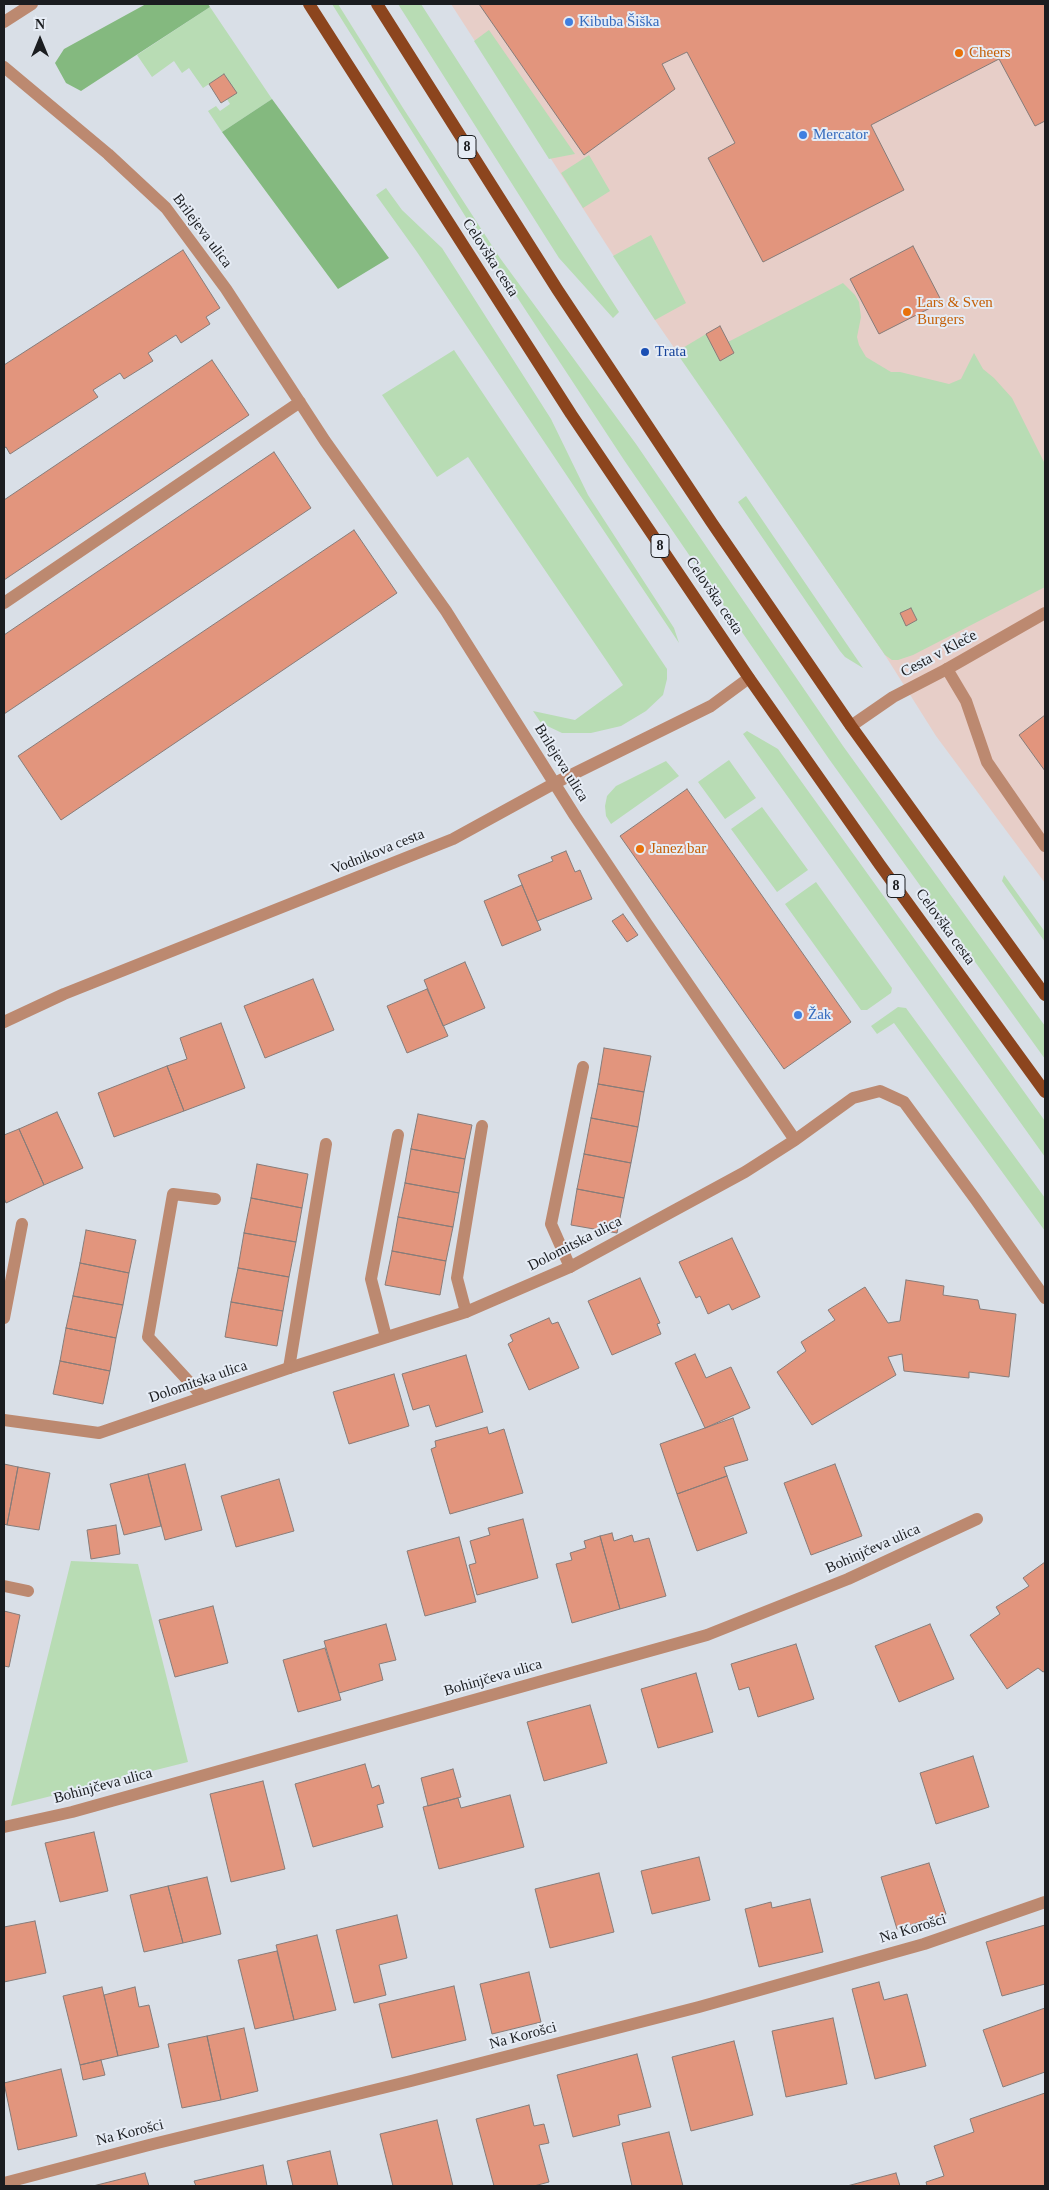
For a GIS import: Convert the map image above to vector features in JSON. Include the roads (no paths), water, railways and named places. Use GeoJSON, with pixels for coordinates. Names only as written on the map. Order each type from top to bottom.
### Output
{"type":"FeatureCollection","features":[{"type":"Feature","properties":{"kind":"main road","name":"Celovška cesta"},"geometry":{"type":"LineString","coordinates":[[309,4],[566,406],[749,678],[886,873],[1045,1092]]}},
{"type":"Feature","properties":{"kind":"main road","name":"8"},"geometry":{"type":"LineString","coordinates":[[377,4],[604,363],[851,726],[1045,995]]}},
{"type":"Feature","properties":{"kind":"street"},"geometry":{"type":"LineString","coordinates":[[4,22],[32,4]]}},
{"type":"Feature","properties":{"kind":"street","name":"Brilejeva ulica"},"geometry":{"type":"LineString","coordinates":[[4,67],[108,154],[166,208],[226,289],[300,402],[446,611],[647,924],[796,1140]]}},
{"type":"Feature","properties":{"kind":"street"},"geometry":{"type":"LineString","coordinates":[[4,603],[300,402]]}},
{"type":"Feature","properties":{"kind":"street","name":"Cesta v Kleče"},"geometry":{"type":"LineString","coordinates":[[851,726],[893,697],[947,669],[1045,613]]}},
{"type":"Feature","properties":{"kind":"street"},"geometry":{"type":"LineString","coordinates":[[947,669],[966,701],[987,762],[1045,846]]}},
{"type":"Feature","properties":{"kind":"street","name":"Vodnikova cesta"},"geometry":{"type":"LineString","coordinates":[[4,1022],[64,994],[453,839],[555,783],[711,706],[749,678]]}},
{"type":"Feature","properties":{"kind":"street"},"geometry":{"type":"LineString","coordinates":[[570,1267],[552,1224],[583,1067]]}},
{"type":"Feature","properties":{"kind":"street","name":"Dolomitska ulica"},"geometry":{"type":"LineString","coordinates":[[4,1420],[100,1433],[289,1368],[466,1312],[570,1267],[745,1172],[796,1140],[853,1098],[880,1091],[904,1102],[1045,1298]]}},
{"type":"Feature","properties":{"kind":"street"},"geometry":{"type":"LineString","coordinates":[[466,1312],[457,1278],[482,1126]]}},
{"type":"Feature","properties":{"kind":"street"},"geometry":{"type":"LineString","coordinates":[[386,1337],[371,1279],[398,1135]]}},
{"type":"Feature","properties":{"kind":"street"},"geometry":{"type":"LineString","coordinates":[[289,1368],[326,1144]]}},
{"type":"Feature","properties":{"kind":"street"},"geometry":{"type":"LineString","coordinates":[[202,1397],[148,1337],[173,1194],[215,1199]]}},
{"type":"Feature","properties":{"kind":"street"},"geometry":{"type":"LineString","coordinates":[[4,1318],[22,1224]]}},
{"type":"Feature","properties":{"kind":"street","name":"Bohinjčeva ulica"},"geometry":{"type":"LineString","coordinates":[[4,1827],[82,1810],[707,1635],[848,1579],[977,1519]]}},
{"type":"Feature","properties":{"kind":"street"},"geometry":{"type":"LineString","coordinates":[[4,1586],[28,1591]]}},
{"type":"Feature","properties":{"kind":"street","name":"Na Korošci"},"geometry":{"type":"LineString","coordinates":[[4,2183],[149,2144],[411,2082],[699,2007],[924,1944],[1045,1902]]}},
{"type":"Feature","properties":{"kind":"place","name":"Kibuba Šiška"},"geometry":{"type":"Point","coordinates":[569,22]}},
{"type":"Feature","properties":{"kind":"place","name":"Cheers"},"geometry":{"type":"Point","coordinates":[959,53]}},
{"type":"Feature","properties":{"kind":"place","name":"Mercator"},"geometry":{"type":"Point","coordinates":[803,135]}},
{"type":"Feature","properties":{"kind":"place","name":"Lars & Sven Burgers"},"geometry":{"type":"Point","coordinates":[907,312]}},
{"type":"Feature","properties":{"kind":"place","name":"Trata"},"geometry":{"type":"Point","coordinates":[645,352]}},
{"type":"Feature","properties":{"kind":"place","name":"Janez bar"},"geometry":{"type":"Point","coordinates":[640,849]}},
{"type":"Feature","properties":{"kind":"place","name":"Žak"},"geometry":{"type":"Point","coordinates":[798,1015]}}]}
